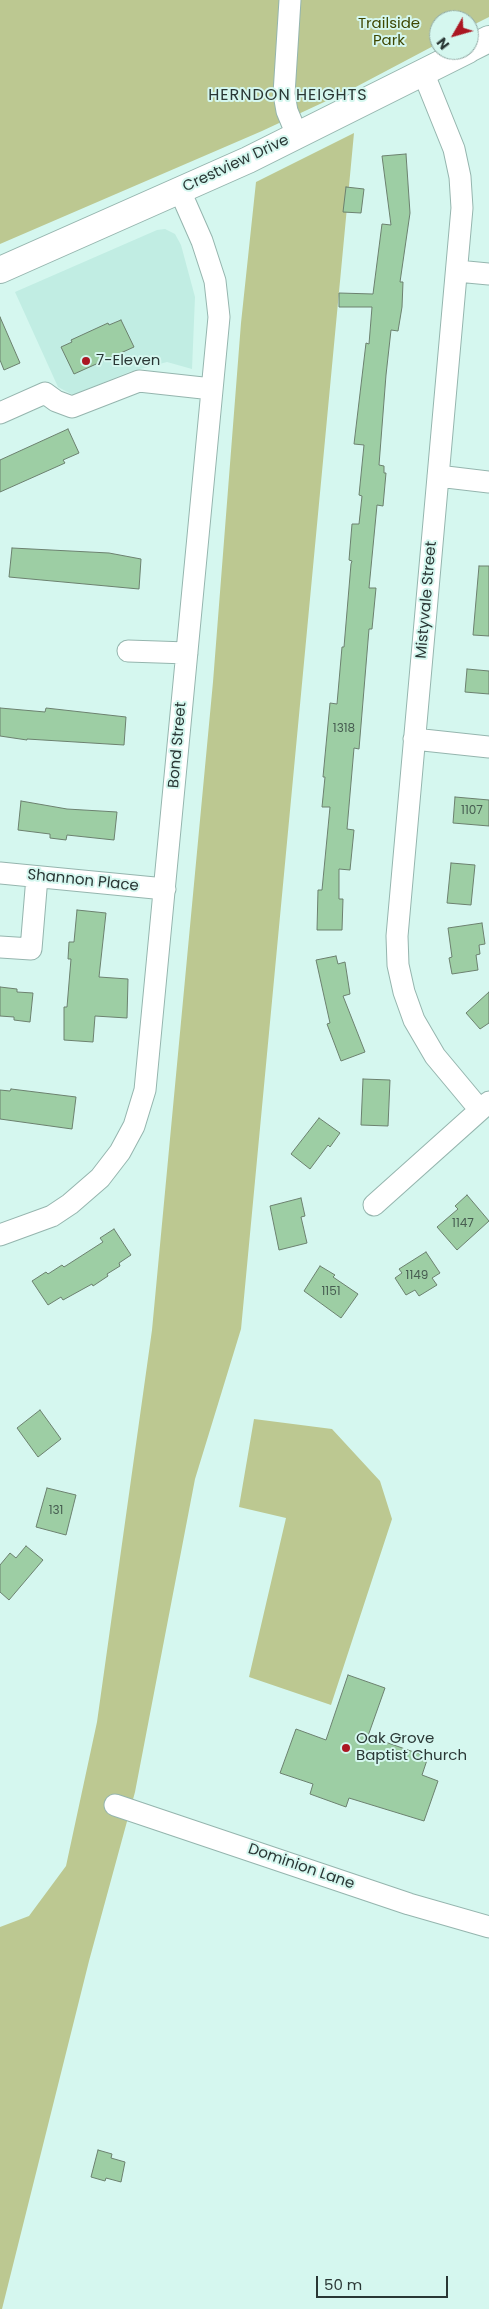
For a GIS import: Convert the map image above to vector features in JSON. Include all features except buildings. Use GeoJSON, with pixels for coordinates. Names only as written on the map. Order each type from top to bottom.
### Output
{"type":"FeatureCollection","features":[{"type":"Feature","properties":{"kind":"main road","name":"Crestview Drive"},"geometry":{"type":"LineString","coordinates":[[0,270],[180,190],[297,135],[448,60]]}},
{"type":"Feature","properties":{"kind":"street"},"geometry":{"type":"LineString","coordinates":[[290,0],[284,94],[287,111],[297,135]]}},
{"type":"Feature","properties":{"kind":"street","name":"Mistyvale Street"},"geometry":{"type":"LineString","coordinates":[[424,72],[454,149],[460,177],[462,208],[396,936],[398,965],[404,992],[414,1020],[429,1046],[485,1106]]}},
{"type":"Feature","properties":{"kind":"street","name":"Bond Street"},"geometry":{"type":"LineString","coordinates":[[0,1235],[52,1216],[70,1204],[100,1178],[120,1152],[134,1126],[145,1090],[219,317],[215,281],[202,241],[180,190]]}},
{"type":"Feature","properties":{"kind":"street"},"geometry":{"type":"LineString","coordinates":[[457,271],[489,274]]}},
{"type":"Feature","properties":{"kind":"street"},"geometry":{"type":"LineString","coordinates":[[0,413],[45,393],[56,401],[72,407],[139,382],[212,388]]}},
{"type":"Feature","properties":{"kind":"street"},"geometry":{"type":"LineString","coordinates":[[438,476],[489,482]]}},
{"type":"Feature","properties":{"kind":"street"},"geometry":{"type":"LineString","coordinates":[[128,650],[187,653]]}},
{"type":"Feature","properties":{"kind":"street"},"geometry":{"type":"LineString","coordinates":[[414,739],[489,747]]}},
{"type":"Feature","properties":{"kind":"street","name":"Shannon Place"},"geometry":{"type":"LineString","coordinates":[[0,872],[165,889]]}},
{"type":"Feature","properties":{"kind":"street"},"geometry":{"type":"LineString","coordinates":[[0,947],[31,949],[37,877]]}},
{"type":"Feature","properties":{"kind":"street"},"geometry":{"type":"LineString","coordinates":[[374,1205],[485,1106]]}},
{"type":"Feature","properties":{"kind":"street","name":"Dominion Lane"},"geometry":{"type":"LineString","coordinates":[[115,1805],[409,1904],[489,1927]]}},
{"type":"Feature","properties":{"kind":"shaded area"},"geometry":{"type":"Polygon","coordinates":[[[165,229],[175,234],[181,245],[195,297],[192,369],[167,362],[129,372],[73,395],[58,387],[15,292],[157,230],[165,229]]]}},
{"type":"Feature","properties":{"kind":"green space","name":"Trailside Park"},"geometry":{"type":"Polygon","coordinates":[[[0,0],[489,0],[489,17],[479,22],[479,10],[429,10],[429,48],[352,89],[262,131],[0,244],[0,0]]]}},
{"type":"Feature","properties":{"kind":"green space"},"geometry":{"type":"Polygon","coordinates":[[[354,133],[241,1329],[195,1479],[135,1792],[89,1961],[2,2309],[0,2309],[0,1927],[29,1916],[66,1866],[97,1722],[152,1330],[213,682],[241,323],[256,182],[354,133]]]}},
{"type":"Feature","properties":{"kind":"green space"},"geometry":{"type":"Polygon","coordinates":[[[254,1419],[332,1429],[380,1481],[392,1519],[331,1705],[249,1677],[286,1518],[239,1507],[254,1419]]]}},
{"type":"Feature","properties":{"kind":"place","name":"7-Eleven"},"geometry":{"type":"Point","coordinates":[86,361]}},
{"type":"Feature","properties":{"kind":"place","name":"Oak Grove Baptist Church"},"geometry":{"type":"Point","coordinates":[346,1748]}},
{"type":"Feature","properties":{"kind":"district","name":"HERNDON HEIGHTS"},"geometry":{"type":"Point","coordinates":[288,96]}}]}
